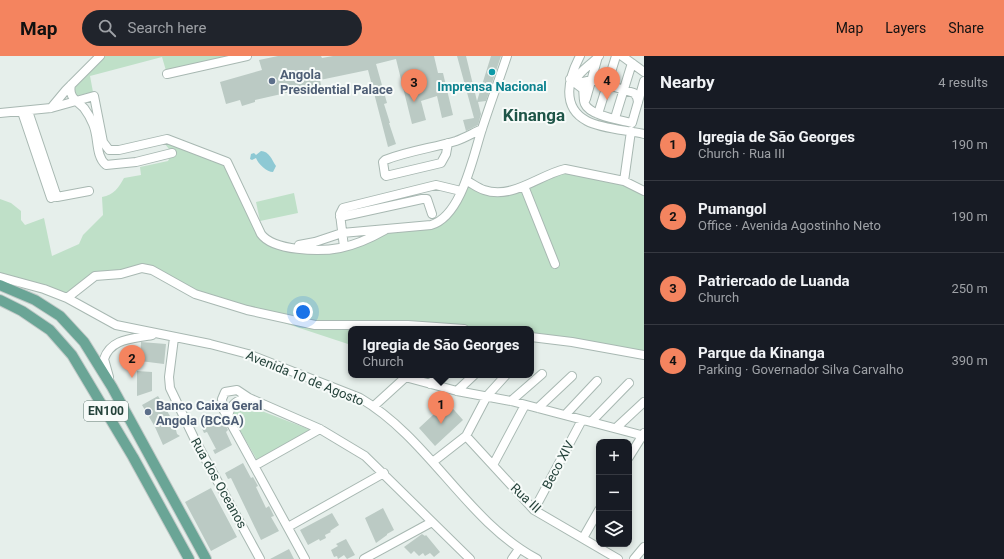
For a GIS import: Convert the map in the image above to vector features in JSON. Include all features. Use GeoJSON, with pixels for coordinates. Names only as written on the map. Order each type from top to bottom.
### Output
{"type":"FeatureCollection","features":[{"type":"Feature","properties":{"kind":"main road","name":"EN100"},"geometry":{"type":"LineString","coordinates":[[0,285],[36,300],[60,316],[84,342],[112,387],[206,559]]}},
{"type":"Feature","properties":{"kind":"main road","name":"EN100"},"geometry":{"type":"LineString","coordinates":[[0,300],[22,311],[46,327],[72,356],[133,457],[189,559]]}},
{"type":"Feature","properties":{"kind":"street"},"geometry":{"type":"LineString","coordinates":[[51,108],[71,85],[100,56]]}},
{"type":"Feature","properties":{"kind":"street"},"geometry":{"type":"LineString","coordinates":[[167,74],[246,56]]}},
{"type":"Feature","properties":{"kind":"street"},"geometry":{"type":"LineString","coordinates":[[288,247],[342,233],[385,230],[439,223],[445,218],[467,181],[482,129],[507,56]]}},
{"type":"Feature","properties":{"kind":"street"},"geometry":{"type":"LineString","coordinates":[[580,56],[575,64],[569,95],[572,106],[579,115],[592,122],[644,134]]}},
{"type":"Feature","properties":{"kind":"street"},"geometry":{"type":"LineString","coordinates":[[572,80],[584,71],[599,56]]}},
{"type":"Feature","properties":{"kind":"street"},"geometry":{"type":"LineString","coordinates":[[584,103],[599,56]]}},
{"type":"Feature","properties":{"kind":"street"},"geometry":{"type":"LineString","coordinates":[[598,114],[616,56]]}},
{"type":"Feature","properties":{"kind":"street"},"geometry":{"type":"LineString","coordinates":[[622,56],[644,72]]}},
{"type":"Feature","properties":{"kind":"street"},"geometry":{"type":"LineString","coordinates":[[615,118],[632,63]]}},
{"type":"Feature","properties":{"kind":"street"},"geometry":{"type":"LineString","coordinates":[[575,64],[592,78],[625,88],[643,91]]}},
{"type":"Feature","properties":{"kind":"street"},"geometry":{"type":"LineString","coordinates":[[572,80],[583,82],[592,78]]}},
{"type":"Feature","properties":{"kind":"street"},"geometry":{"type":"LineString","coordinates":[[572,80],[583,89],[584,103],[587,108],[598,114],[632,123],[643,91],[644,81]]}},
{"type":"Feature","properties":{"kind":"street"},"geometry":{"type":"LineString","coordinates":[[71,85],[70,90],[75,102],[84,108],[94,125],[100,155],[102,161],[106,165],[136,162],[172,153]]}},
{"type":"Feature","properties":{"kind":"street"},"geometry":{"type":"LineString","coordinates":[[625,88],[634,93],[638,102]]}},
{"type":"Feature","properties":{"kind":"street"},"geometry":{"type":"LineString","coordinates":[[0,113],[51,108],[94,96],[103,142],[109,150],[119,150],[167,139],[227,162],[261,234],[267,240],[288,247],[327,249],[344,247],[368,239],[385,230]]}},
{"type":"Feature","properties":{"kind":"street"},"geometry":{"type":"LineString","coordinates":[[25,111],[57,197],[89,191]]}},
{"type":"Feature","properties":{"kind":"street"},"geometry":{"type":"LineString","coordinates":[[25,111],[51,198]]}},
{"type":"Feature","properties":{"kind":"street"},"geometry":{"type":"LineString","coordinates":[[448,143],[446,154],[441,163],[385,175],[383,162],[385,160],[448,143],[482,129]]}},
{"type":"Feature","properties":{"kind":"street"},"geometry":{"type":"LineString","coordinates":[[624,181],[631,131]]}},
{"type":"Feature","properties":{"kind":"street"},"geometry":{"type":"LineString","coordinates":[[467,181],[484,190],[497,192],[524,186],[555,171],[565,169],[624,181],[644,191]]}},
{"type":"Feature","properties":{"kind":"street"},"geometry":{"type":"LineString","coordinates":[[344,247],[340,217],[341,210],[343,208],[436,185],[461,191]]}},
{"type":"Feature","properties":{"kind":"street"},"geometry":{"type":"LineString","coordinates":[[524,186],[555,264]]}},
{"type":"Feature","properties":{"kind":"street"},"geometry":{"type":"LineString","coordinates":[[340,217],[422,199],[426,199],[432,214]]}},
{"type":"Feature","properties":{"kind":"street"},"geometry":{"type":"LineString","coordinates":[[323,239],[327,249]]}},
{"type":"Feature","properties":{"kind":"street"},"geometry":{"type":"LineString","coordinates":[[67,298],[95,276],[121,274],[142,268],[158,273],[195,294],[247,310],[315,325],[422,326]]}},
{"type":"Feature","properties":{"kind":"street","name":"Avenida 10 de Agosto"},"geometry":{"type":"LineString","coordinates":[[0,277],[44,289],[67,298],[116,325],[174,338],[210,344],[248,354],[347,392],[374,406],[406,433],[434,461],[494,527],[522,554],[537,559]]}},
{"type":"Feature","properties":{"kind":"street"},"geometry":{"type":"LineString","coordinates":[[112,387],[104,359],[111,345],[122,340],[158,334]]}},
{"type":"Feature","properties":{"kind":"street"},"geometry":{"type":"LineString","coordinates":[[534,337],[644,355]]}},
{"type":"Feature","properties":{"kind":"street","name":"Rua dos Oceanos"},"geometry":{"type":"LineString","coordinates":[[174,338],[169,377],[170,388],[195,440],[260,559]]}},
{"type":"Feature","properties":{"kind":"street"},"geometry":{"type":"LineString","coordinates":[[511,401],[542,374]]}},
{"type":"Feature","properties":{"kind":"street"},"geometry":{"type":"LineString","coordinates":[[538,408],[572,376]]}},
{"type":"Feature","properties":{"kind":"street"},"geometry":{"type":"LineString","coordinates":[[374,406],[404,378]]}},
{"type":"Feature","properties":{"kind":"street"},"geometry":{"type":"LineString","coordinates":[[412,378],[457,391],[511,401],[566,414],[582,420],[643,435],[632,452]]}},
{"type":"Feature","properties":{"kind":"street"},"geometry":{"type":"LineString","coordinates":[[430,384],[435,378]]}},
{"type":"Feature","properties":{"kind":"street"},"geometry":{"type":"LineString","coordinates":[[457,391],[471,378]]}},
{"type":"Feature","properties":{"kind":"street"},"geometry":{"type":"LineString","coordinates":[[434,461],[466,436],[487,396],[503,378]]}},
{"type":"Feature","properties":{"kind":"street"},"geometry":{"type":"LineString","coordinates":[[566,414],[597,381]]}},
{"type":"Feature","properties":{"kind":"street"},"geometry":{"type":"LineString","coordinates":[[591,422],[629,383]]}},
{"type":"Feature","properties":{"kind":"street"},"geometry":{"type":"LineString","coordinates":[[305,559],[256,465],[228,416],[222,403],[225,392],[237,390],[249,398],[320,429],[365,456],[470,559]]}},
{"type":"Feature","properties":{"kind":"street"},"geometry":{"type":"LineString","coordinates":[[228,416],[230,408],[235,401],[249,398]]}},
{"type":"Feature","properties":{"kind":"street"},"geometry":{"type":"LineString","coordinates":[[616,428],[644,402]]}},
{"type":"Feature","properties":{"kind":"street"},"geometry":{"type":"LineString","coordinates":[[493,465],[525,405]]}},
{"type":"Feature","properties":{"kind":"street","name":"Beco XIV"},"geometry":{"type":"LineString","coordinates":[[534,510],[582,420]]}},
{"type":"Feature","properties":{"kind":"street"},"geometry":{"type":"LineString","coordinates":[[256,465],[320,429]]}},
{"type":"Feature","properties":{"kind":"street","name":"Rua III"},"geometry":{"type":"LineString","coordinates":[[466,436],[534,510],[583,538],[606,556],[618,559]]}},
{"type":"Feature","properties":{"kind":"street"},"geometry":{"type":"LineString","coordinates":[[288,527],[384,473]]}},
{"type":"Feature","properties":{"kind":"street"},"geometry":{"type":"LineString","coordinates":[[583,538],[598,511]]}},
{"type":"Feature","properties":{"kind":"street"},"geometry":{"type":"LineString","coordinates":[[364,559],[432,522]]}},
{"type":"Feature","properties":{"kind":"street"},"geometry":{"type":"LineString","coordinates":[[634,559],[644,547]]}},
{"type":"Feature","properties":{"kind":"street"},"geometry":{"type":"LineString","coordinates":[[512,559],[522,554]]}},
{"type":"Feature","properties":{"kind":"green space"},"geometry":{"type":"Polygon","coordinates":[[[100,56],[247,56],[167,74],[162,57],[90,76],[93,92],[76,96],[71,85],[100,56]]]}},
{"type":"Feature","properties":{"kind":"green space"},"geometry":{"type":"Polygon","coordinates":[[[162,140],[222,160],[261,234],[272,242],[331,249],[385,230],[439,223],[467,181],[497,192],[555,171],[624,181],[644,191],[644,355],[534,338],[534,326],[348,326],[348,344],[218,301],[152,270],[101,275],[67,298],[0,277],[0,199],[11,203],[21,211],[21,220],[25,225],[44,218],[52,256],[79,244],[83,235],[103,215],[102,197],[113,192],[124,178],[141,175],[140,167],[168,161],[172,153],[162,140]]]}},
{"type":"Feature","properties":{"kind":"green space"},"geometry":{"type":"Polygon","coordinates":[[[294,193],[298,213],[260,221],[256,202],[294,193]]]}},
{"type":"Feature","properties":{"kind":"green space"},"geometry":{"type":"Polygon","coordinates":[[[239,404],[244,404],[311,430],[257,460],[233,418],[233,411],[239,404]]]}},
{"type":"Feature","properties":{"kind":"water"},"geometry":{"type":"Polygon","coordinates":[[[261,151],[268,154],[276,166],[273,172],[268,171],[263,167],[256,158],[252,160],[250,159],[251,154],[254,153],[256,155],[261,151]]]}},
{"type":"Feature","properties":{"kind":"building"},"geometry":{"type":"Polygon","coordinates":[[[278,56],[321,56],[322,58],[333,56],[434,56],[438,73],[443,73],[453,115],[442,118],[437,96],[421,101],[426,120],[412,124],[396,59],[376,64],[387,103],[384,104],[396,144],[388,147],[368,70],[320,80],[321,85],[255,100],[255,102],[242,106],[240,100],[226,104],[220,82],[262,70],[259,60],[278,56]]]}},
{"type":"Feature","properties":{"kind":"building"},"geometry":{"type":"Polygon","coordinates":[[[457,56],[466,56],[477,101],[491,56],[501,56],[486,101],[478,102],[481,114],[478,125],[466,131],[463,120],[474,118],[457,56]]]}},
{"type":"Feature","properties":{"kind":"building"},"geometry":{"type":"Polygon","coordinates":[[[141,342],[166,344],[164,364],[140,361],[141,342]]]}},
{"type":"Feature","properties":{"kind":"building"},"geometry":{"type":"Polygon","coordinates":[[[137,371],[152,372],[152,391],[137,396],[137,371]]]}},
{"type":"Feature","properties":{"kind":"building"},"geometry":{"type":"Polygon","coordinates":[[[158,396],[170,416],[169,420],[175,426],[177,434],[180,436],[163,445],[155,427],[142,405],[158,396]]]}},
{"type":"Feature","properties":{"kind":"building"},"geometry":{"type":"Polygon","coordinates":[[[447,402],[463,420],[435,446],[419,428],[447,402]]]}},
{"type":"Feature","properties":{"kind":"building"},"geometry":{"type":"Polygon","coordinates":[[[217,415],[221,422],[223,420],[228,430],[226,432],[232,445],[215,454],[213,450],[216,449],[207,432],[204,433],[200,424],[217,415]]]}},
{"type":"Feature","properties":{"kind":"building"},"geometry":{"type":"Polygon","coordinates":[[[243,463],[251,478],[253,477],[258,486],[256,487],[266,508],[269,506],[274,516],[271,517],[279,531],[261,540],[231,478],[228,479],[225,473],[243,463]]]}},
{"type":"Feature","properties":{"kind":"building"},"geometry":{"type":"Polygon","coordinates":[[[211,488],[237,537],[211,551],[185,502],[211,488]]]}},
{"type":"Feature","properties":{"kind":"building"},"geometry":{"type":"Polygon","coordinates":[[[383,508],[394,530],[376,543],[365,518],[383,508]]]}},
{"type":"Feature","properties":{"kind":"building"},"geometry":{"type":"Polygon","coordinates":[[[332,513],[339,525],[325,535],[326,538],[320,541],[319,539],[308,545],[300,530],[332,513]]]}},
{"type":"Feature","properties":{"kind":"building"},"geometry":{"type":"Polygon","coordinates":[[[422,534],[425,536],[426,535],[440,552],[434,557],[430,553],[425,556],[423,553],[419,556],[414,551],[411,554],[404,547],[422,534]]]}},
{"type":"Feature","properties":{"kind":"building"},"geometry":{"type":"Polygon","coordinates":[[[346,539],[355,555],[347,559],[344,555],[338,559],[337,556],[334,557],[331,550],[338,546],[336,544],[346,539]]]}},
{"type":"Feature","properties":{"kind":"building"},"geometry":{"type":"Polygon","coordinates":[[[289,549],[294,559],[270,559],[289,549]]]}},
{"type":"Feature","properties":{"kind":"place","name":"Imprensa Nacional"},"geometry":{"type":"Point","coordinates":[492,72]}},
{"type":"Feature","properties":{"kind":"place","name":"Angola Presidential Palace"},"geometry":{"type":"Point","coordinates":[272,81]}},
{"type":"Feature","properties":{"kind":"place","name":"Parque da Kinanga"},"geometry":{"type":"Point","coordinates":[607,100]}},
{"type":"Feature","properties":{"kind":"place","name":"Patriercado de Luanda"},"geometry":{"type":"Point","coordinates":[414,102]}},
{"type":"Feature","properties":{"kind":"place","name":"Pumangol"},"geometry":{"type":"Point","coordinates":[132,378]}},
{"type":"Feature","properties":{"kind":"place","name":"Banco Caixa Geral Angola (BCGA)"},"geometry":{"type":"Point","coordinates":[148,412]}},
{"type":"Feature","properties":{"kind":"place","name":"Igregia de São Georges"},"geometry":{"type":"Point","coordinates":[441,424]}},
{"type":"Feature","properties":{"kind":"district","name":"Kinanga"},"geometry":{"type":"Point","coordinates":[534,115]}}]}
